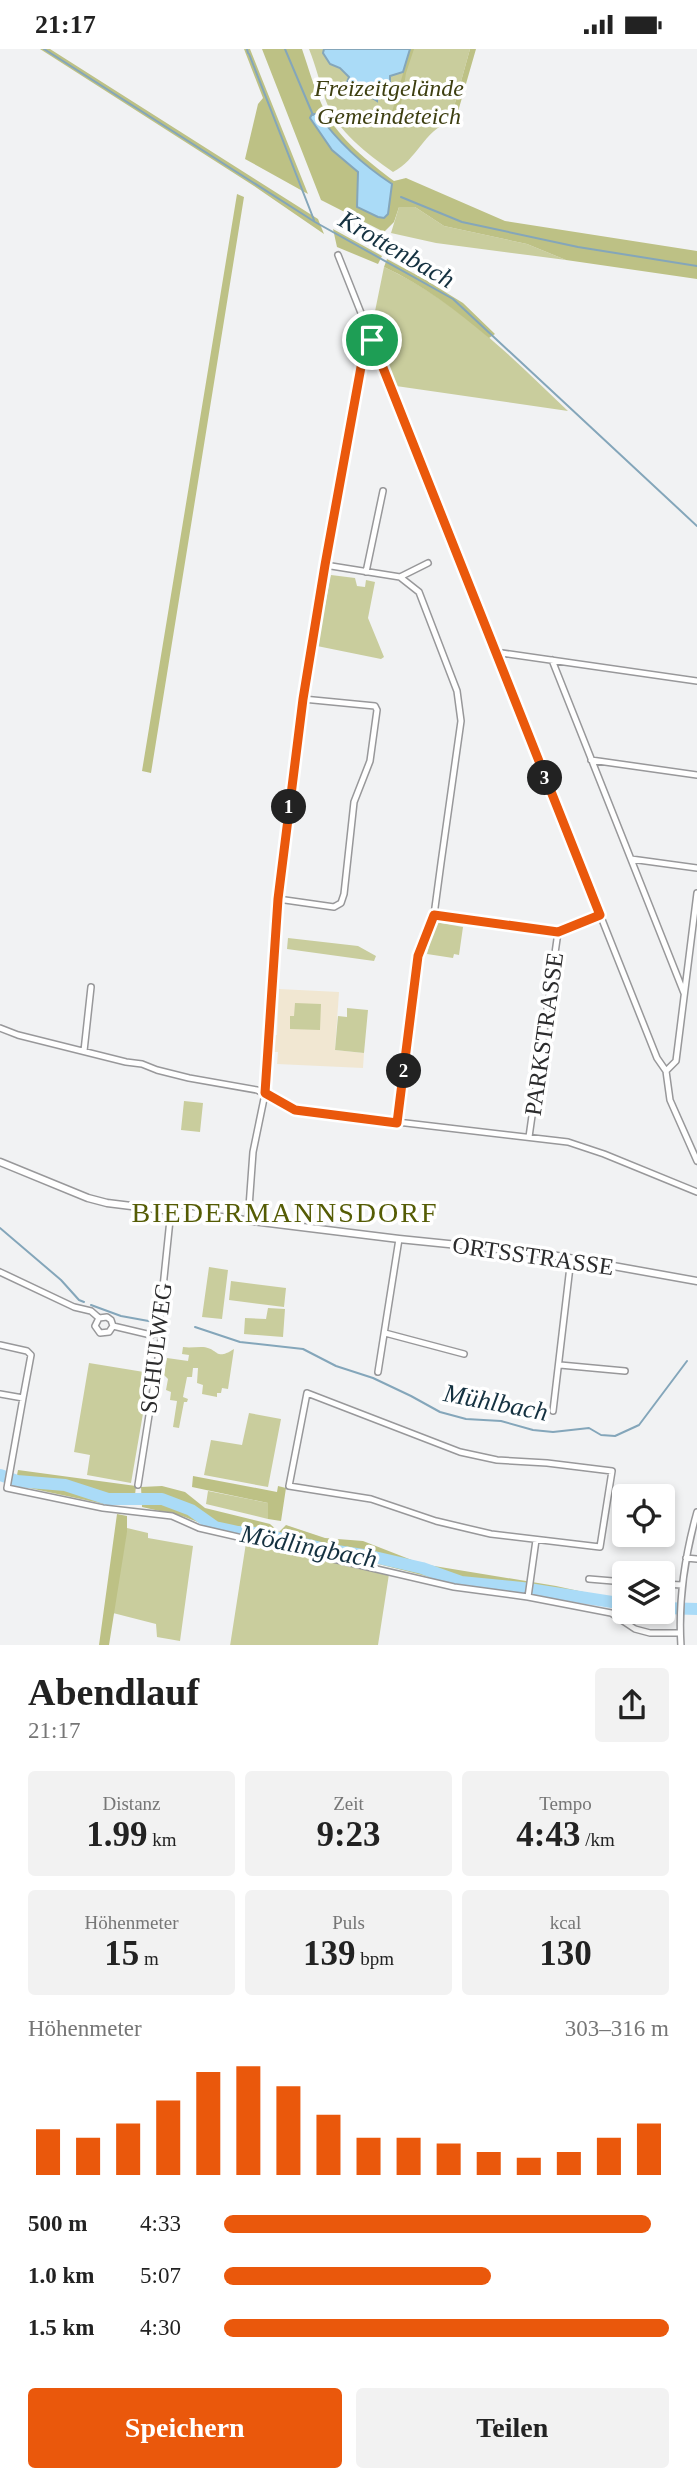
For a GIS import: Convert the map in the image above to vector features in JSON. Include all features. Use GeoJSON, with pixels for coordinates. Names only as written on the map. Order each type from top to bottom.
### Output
{"type":"FeatureCollection","features":[{"type":"Feature","properties":{"kind":"street"},"geometry":{"type":"LineString","coordinates":[[338,255],[657,1058],[666,1071],[670,1100],[697,1161]]}},
{"type":"Feature","properties":{"kind":"street"},"geometry":{"type":"LineString","coordinates":[[248,1221],[253,1152],[265,1093],[278,899],[303,699],[365,345],[372,340]]}},
{"type":"Feature","properties":{"kind":"street"},"geometry":{"type":"LineString","coordinates":[[366,572],[383,491]]}},
{"type":"Feature","properties":{"kind":"street"},"geometry":{"type":"LineString","coordinates":[[400,577],[428,563]]}},
{"type":"Feature","properties":{"kind":"street"},"geometry":{"type":"LineString","coordinates":[[325,565],[400,577],[419,592],[457,691],[461,721],[434,915],[418,956],[397,1123]]}},
{"type":"Feature","properties":{"kind":"street"},"geometry":{"type":"LineString","coordinates":[[495,652],[697,681]]}},
{"type":"Feature","properties":{"kind":"street"},"geometry":{"type":"LineString","coordinates":[[552,660],[684,993]]}},
{"type":"Feature","properties":{"kind":"street"},"geometry":{"type":"LineString","coordinates":[[278,899],[334,907],[341,903],[354,802],[370,761],[377,710],[375,706],[303,699]]}},
{"type":"Feature","properties":{"kind":"street"},"geometry":{"type":"LineString","coordinates":[[591,760],[697,775]]}},
{"type":"Feature","properties":{"kind":"street"},"geometry":{"type":"LineString","coordinates":[[631,859],[697,868]]}},
{"type":"Feature","properties":{"kind":"street"},"geometry":{"type":"LineString","coordinates":[[666,1071],[676,1061],[697,894]]}},
{"type":"Feature","properties":{"kind":"street"},"geometry":{"type":"LineString","coordinates":[[434,915],[558,932],[600,915]]}},
{"type":"Feature","properties":{"kind":"street","name":"PARKSTRASSE"},"geometry":{"type":"LineString","coordinates":[[529,1137],[558,932]]}},
{"type":"Feature","properties":{"kind":"street"},"geometry":{"type":"LineString","coordinates":[[83,1051],[91,987]]}},
{"type":"Feature","properties":{"kind":"street"},"geometry":{"type":"LineString","coordinates":[[0,1028],[18,1035],[142,1064],[189,1078],[245,1087],[265,1093],[295,1110],[568,1142],[697,1192]]}},
{"type":"Feature","properties":{"kind":"street","name":"ORTSSTRASSE"},"geometry":{"type":"LineString","coordinates":[[0,1162],[88,1198],[107,1203],[571,1258],[697,1281]]}},
{"type":"Feature","properties":{"kind":"street","name":"SCHULWEG"},"geometry":{"type":"LineString","coordinates":[[138,1485],[161,1339],[160,1323],[171,1210]]}},
{"type":"Feature","properties":{"kind":"street"},"geometry":{"type":"LineString","coordinates":[[378,1373],[399,1239]]}},
{"type":"Feature","properties":{"kind":"street"},"geometry":{"type":"LineString","coordinates":[[553,1411],[571,1258]]}},
{"type":"Feature","properties":{"kind":"street"},"geometry":{"type":"LineString","coordinates":[[0,1272],[74,1307],[91,1311],[99,1318],[107,1317],[113,1326]]}},
{"type":"Feature","properties":{"kind":"street"},"geometry":{"type":"LineString","coordinates":[[99,1318],[95,1326],[100,1333],[108,1332],[113,1326]]}},
{"type":"Feature","properties":{"kind":"street"},"geometry":{"type":"LineString","coordinates":[[113,1326],[150,1335],[155,1334],[160,1323]]}},
{"type":"Feature","properties":{"kind":"street"},"geometry":{"type":"LineString","coordinates":[[385,1333],[464,1355]]}},
{"type":"Feature","properties":{"kind":"street"},"geometry":{"type":"LineString","coordinates":[[0,1345],[30,1352],[8,1485],[103,1508],[172,1516],[199,1528],[454,1587],[611,1613],[635,1629],[650,1633],[680,1633]]}},
{"type":"Feature","properties":{"kind":"street"},"geometry":{"type":"LineString","coordinates":[[560,1365],[625,1371]]}},
{"type":"Feature","properties":{"kind":"street"},"geometry":{"type":"LineString","coordinates":[[307,1393],[460,1452],[497,1460],[612,1471],[600,1548],[536,1540],[491,1534],[436,1521],[371,1499],[289,1486],[307,1393]]}},
{"type":"Feature","properties":{"kind":"street"},"geometry":{"type":"LineString","coordinates":[[0,1394],[23,1398]]}},
{"type":"Feature","properties":{"kind":"street"},"geometry":{"type":"LineString","coordinates":[[681,1645],[682,1585],[697,1512]]}},
{"type":"Feature","properties":{"kind":"street"},"geometry":{"type":"LineString","coordinates":[[527,1597],[536,1540]]}},
{"type":"Feature","properties":{"kind":"street"},"geometry":{"type":"LineString","coordinates":[[686,1558],[697,1559]]}},
{"type":"Feature","properties":{"kind":"street"},"geometry":{"type":"LineString","coordinates":[[589,1579],[612,1581]]}},
{"type":"Feature","properties":{"kind":"street"},"geometry":{"type":"LineString","coordinates":[[675,1585],[682,1585]]}},
{"type":"Feature","properties":{"kind":"shaded area"},"geometry":{"type":"Polygon","coordinates":[[[279,989],[339,992],[335,1050],[364,1053],[363,1068],[277,1064],[278,1052],[272,1052],[274,1035],[277,1035],[279,989]]]}},
{"type":"Feature","properties":{"kind":"green space"},"geometry":{"type":"Polygon","coordinates":[[[40,49],[50,49],[318,219],[324,234],[254,186],[40,49]]]}},
{"type":"Feature","properties":{"kind":"green space"},"geometry":{"type":"Polygon","coordinates":[[[244,49],[250,49],[308,194],[245,159],[258,104],[263,98],[244,49]]]}},
{"type":"Feature","properties":{"kind":"green space"},"geometry":{"type":"Polygon","coordinates":[[[262,49],[302,49],[318,96],[331,121],[355,149],[394,181],[406,178],[505,221],[697,251],[697,279],[566,260],[527,244],[444,226],[415,207],[399,207],[394,222],[384,232],[321,200],[262,49]],[[318,114],[358,172],[359,186],[391,184],[351,152],[318,114]]]}},
{"type":"Feature","properties":{"kind":"green space","name":"Freizeitgelände Gemeindeteich"},"geometry":{"type":"Polygon","coordinates":[[[309,49],[470,49],[450,121],[433,131],[408,160],[393,172],[363,150],[337,122],[326,101],[309,49]]]}},
{"type":"Feature","properties":{"kind":"green space"},"geometry":{"type":"Polygon","coordinates":[[[410,49],[414,49],[406,73],[399,116],[392,112],[410,49]]]}},
{"type":"Feature","properties":{"kind":"green space"},"geometry":{"type":"Polygon","coordinates":[[[470,49],[476,49],[455,122],[450,121],[470,49]]]}},
{"type":"Feature","properties":{"kind":"green space"},"geometry":{"type":"Polygon","coordinates":[[[237,194],[244,197],[151,773],[142,771],[237,194]]]}},
{"type":"Feature","properties":{"kind":"green space"},"geometry":{"type":"Polygon","coordinates":[[[399,207],[415,207],[444,226],[527,244],[566,260],[436,243],[391,233],[399,207]]]}},
{"type":"Feature","properties":{"kind":"green space"},"geometry":{"type":"Polygon","coordinates":[[[333,229],[382,256],[378,264],[337,247],[333,229]]]}},
{"type":"Feature","properties":{"kind":"green space"},"geometry":{"type":"Polygon","coordinates":[[[387,259],[463,303],[495,334],[489,338],[439,299],[384,267],[387,259]]]}},
{"type":"Feature","properties":{"kind":"green space"},"geometry":{"type":"Polygon","coordinates":[[[384,267],[435,296],[482,331],[568,411],[396,386],[372,326],[384,267]]]}},
{"type":"Feature","properties":{"kind":"green space"},"geometry":{"type":"Polygon","coordinates":[[[331,575],[355,578],[357,586],[365,587],[366,580],[375,582],[368,618],[384,657],[381,659],[317,646],[331,575]]]}},
{"type":"Feature","properties":{"kind":"green space"},"geometry":{"type":"Polygon","coordinates":[[[435,922],[463,927],[459,955],[454,954],[453,958],[427,954],[435,922]]]}},
{"type":"Feature","properties":{"kind":"green space"},"geometry":{"type":"Polygon","coordinates":[[[288,938],[358,946],[376,956],[374,961],[287,949],[288,938]]]}},
{"type":"Feature","properties":{"kind":"green space"},"geometry":{"type":"Polygon","coordinates":[[[295,1003],[321,1004],[320,1030],[290,1029],[290,1016],[294,1016],[295,1003]]]}},
{"type":"Feature","properties":{"kind":"green space"},"geometry":{"type":"Polygon","coordinates":[[[347,1008],[368,1010],[364,1053],[335,1050],[338,1016],[347,1017],[347,1008]]]}},
{"type":"Feature","properties":{"kind":"green space"},"geometry":{"type":"Polygon","coordinates":[[[184,1101],[203,1103],[200,1132],[181,1130],[184,1101]]]}},
{"type":"Feature","properties":{"kind":"green space"},"geometry":{"type":"Polygon","coordinates":[[[209,1267],[228,1270],[222,1319],[202,1317],[209,1267]]]}},
{"type":"Feature","properties":{"kind":"green space"},"geometry":{"type":"Polygon","coordinates":[[[231,1281],[286,1288],[284,1307],[229,1300],[231,1281]]]}},
{"type":"Feature","properties":{"kind":"green space"},"geometry":{"type":"Polygon","coordinates":[[[268,1308],[285,1309],[283,1337],[244,1334],[245,1318],[266,1319],[268,1308]]]}},
{"type":"Feature","properties":{"kind":"green space"},"geometry":{"type":"Polygon","coordinates":[[[183,1347],[207,1348],[220,1354],[234,1349],[228,1389],[222,1388],[217,1397],[202,1394],[203,1385],[197,1383],[198,1368],[193,1368],[192,1377],[187,1377],[183,1397],[188,1399],[184,1402],[179,1428],[173,1427],[177,1401],[170,1400],[171,1392],[166,1390],[168,1379],[164,1375],[167,1358],[188,1361],[189,1355],[182,1354],[183,1347]]]}},
{"type":"Feature","properties":{"kind":"green space"},"geometry":{"type":"Polygon","coordinates":[[[89,1363],[150,1373],[131,1483],[87,1475],[90,1455],[74,1452],[89,1363]]]}},
{"type":"Feature","properties":{"kind":"green space"},"geometry":{"type":"Polygon","coordinates":[[[249,1413],[281,1419],[268,1487],[204,1475],[211,1440],[242,1445],[249,1413]]]}},
{"type":"Feature","properties":{"kind":"green space"},"geometry":{"type":"Polygon","coordinates":[[[18,1470],[136,1486],[134,1504],[109,1505],[15,1485],[18,1470]]]}},
{"type":"Feature","properties":{"kind":"green space"},"geometry":{"type":"Polygon","coordinates":[[[193,1476],[277,1492],[278,1486],[286,1488],[281,1521],[268,1519],[268,1503],[192,1487],[193,1476]]]}},
{"type":"Feature","properties":{"kind":"green space"},"geometry":{"type":"Polygon","coordinates":[[[162,1486],[185,1492],[205,1508],[270,1524],[279,1532],[286,1525],[325,1538],[363,1541],[422,1564],[612,1598],[612,1607],[461,1585],[343,1555],[216,1529],[182,1516],[142,1507],[141,1487],[162,1486]]]}},
{"type":"Feature","properties":{"kind":"green space"},"geometry":{"type":"Polygon","coordinates":[[[208,1491],[268,1503],[268,1519],[206,1504],[208,1491]]]}},
{"type":"Feature","properties":{"kind":"green space"},"geometry":{"type":"Polygon","coordinates":[[[117,1514],[127,1516],[127,1532],[109,1645],[99,1645],[117,1514]]]}},
{"type":"Feature","properties":{"kind":"green space"},"geometry":{"type":"Polygon","coordinates":[[[127,1528],[148,1533],[148,1538],[193,1546],[180,1641],[157,1637],[156,1624],[113,1613],[127,1528]]]}},
{"type":"Feature","properties":{"kind":"green space"},"geometry":{"type":"Polygon","coordinates":[[[246,1543],[389,1574],[378,1645],[230,1645],[246,1543]]]}},
{"type":"Feature","properties":{"kind":"water"},"geometry":{"type":"Polygon","coordinates":[[[324,49],[410,49],[403,72],[390,76],[390,86],[382,84],[377,87],[377,101],[347,82],[349,77],[340,68],[330,64],[323,53],[324,49]]]}},
{"type":"Feature","properties":{"kind":"water"},"geometry":{"type":"Polygon","coordinates":[[[312,114],[318,114],[352,152],[392,184],[388,214],[384,218],[357,207],[358,172],[332,150],[310,118],[312,114]]]}},
{"type":"Feature","properties":{"kind":"waterway","name":"Krottenbach"},"geometry":{"type":"LineString","coordinates":[[44,49],[315,222],[453,299],[697,526]]}},
{"type":"Feature","properties":{"kind":"waterway"},"geometry":{"type":"LineString","coordinates":[[247,49],[248,53]]}},
{"type":"Feature","properties":{"kind":"waterway"},"geometry":{"type":"LineString","coordinates":[[285,49],[313,115]]}},
{"type":"Feature","properties":{"kind":"waterway"},"geometry":{"type":"LineString","coordinates":[[249,54],[314,220]]}},
{"type":"Feature","properties":{"kind":"waterway"},"geometry":{"type":"LineString","coordinates":[[401,197],[462,222],[578,247],[697,266]]}},
{"type":"Feature","properties":{"kind":"waterway","name":"Mühlbach"},"geometry":{"type":"LineString","coordinates":[[0,1228],[84,1302]]}},
{"type":"Feature","properties":{"kind":"waterway","name":"Mühlbach"},"geometry":{"type":"LineString","coordinates":[[91,1305],[121,1316],[154,1322]]}},
{"type":"Feature","properties":{"kind":"waterway","name":"Mühlbach"},"geometry":{"type":"LineString","coordinates":[[195,1327],[240,1342],[303,1349],[336,1366],[373,1378],[440,1412],[466,1419],[501,1421],[533,1430],[553,1432],[589,1428],[601,1435],[615,1436],[639,1425],[687,1361]]}},
{"type":"Feature","properties":{"kind":"waterway","name":"Mödlingbach"},"geometry":{"type":"LineString","coordinates":[[0,1475],[17,1481],[65,1485],[108,1499],[162,1499],[191,1510],[215,1527],[370,1556],[422,1568],[461,1582],[612,1602]]}},
{"type":"Feature","properties":{"kind":"waterway","name":"Mödlingbach"},"geometry":{"type":"LineString","coordinates":[[675,1608],[697,1609]]}},
{"type":"Feature","properties":{"kind":"district","name":"BIEDERMANNSDORF"},"geometry":{"type":"Point","coordinates":[285,1212]}},
{"type":"Feature","properties":{"kind":"route"},"geometry":{"type":"LineString","coordinates":[[372,340],[600,915],[558,932],[434,915],[418,956],[397,1123],[295,1110],[265,1093],[278,899],[303,699],[365,345],[372,340]]}}]}
